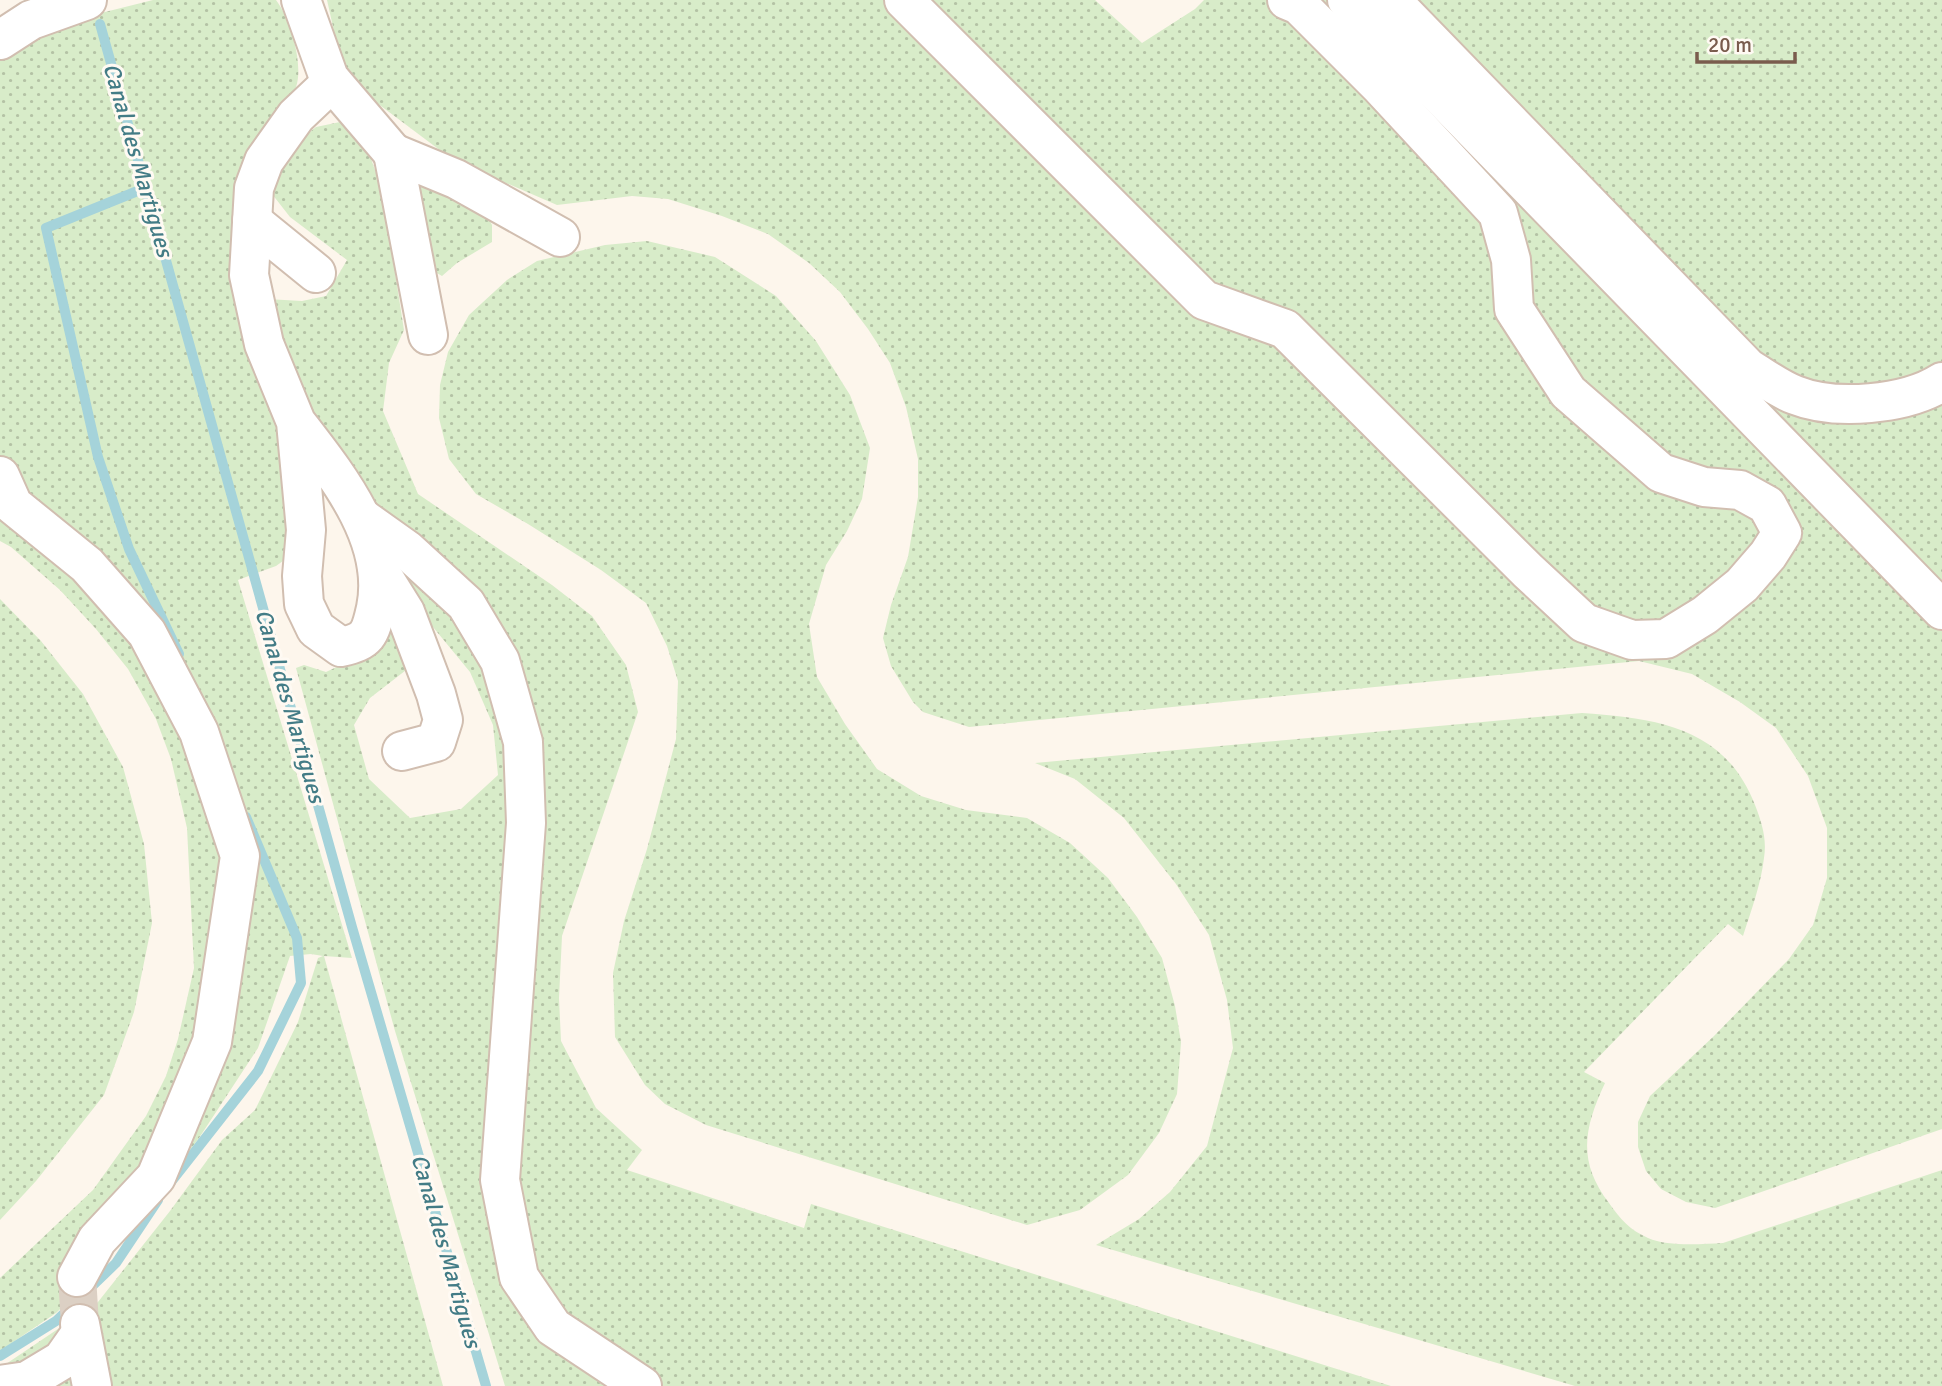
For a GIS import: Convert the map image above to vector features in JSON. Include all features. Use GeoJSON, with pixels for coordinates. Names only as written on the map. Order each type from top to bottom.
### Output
{"type":"FeatureCollection","features":[{"type":"Feature","properties":{"kind":"lane"},"geometry":{"type":"LineString","coordinates":[[0,40],[31,20],[87,0]]}},
{"type":"Feature","properties":{"kind":"lane"},"geometry":{"type":"LineString","coordinates":[[301,0],[332,82],[393,153],[456,179],[560,237]]}},
{"type":"Feature","properties":{"kind":"lane"},"geometry":{"type":"LineString","coordinates":[[904,0],[1204,300],[1285,329],[1528,571],[1584,623],[1632,640],[1666,639],[1705,615],[1742,585],[1768,555],[1782,533],[1768,505],[1740,490],[1704,487],[1661,473],[1568,393],[1514,309],[1511,260],[1498,213],[1380,86],[1299,5],[1287,0]]}},
{"type":"Feature","properties":{"kind":"lane"},"geometry":{"type":"LineString","coordinates":[[1347,0],[1942,610]]}},
{"type":"Feature","properties":{"kind":"lane"},"geometry":{"type":"LineString","coordinates":[[1391,0],[1748,368],[1796,396],[1839,404],[1885,401],[1932,388],[1942,382]]}},
{"type":"Feature","properties":{"kind":"lane"},"geometry":{"type":"LineString","coordinates":[[296,422],[306,530],[302,576],[304,604],[316,629],[341,647],[360,643],[371,630],[380,588],[377,567],[362,518],[327,463],[296,422],[264,344],[249,275],[254,188],[264,161],[296,116],[332,82]]}},
{"type":"Feature","properties":{"kind":"lane"},"geometry":{"type":"LineString","coordinates":[[393,153],[428,335]]}},
{"type":"Feature","properties":{"kind":"lane"},"geometry":{"type":"LineString","coordinates":[[252,221],[316,273]]}},
{"type":"Feature","properties":{"kind":"lane"},"geometry":{"type":"LineString","coordinates":[[0,476],[13,505],[87,565],[147,633],[199,732],[240,856],[212,1042],[156,1177],[97,1240],[77,1277]]}},
{"type":"Feature","properties":{"kind":"lane"},"geometry":{"type":"LineString","coordinates":[[362,518],[407,550],[466,604],[500,661],[523,742],[526,822],[500,1180],[519,1277],[553,1327],[642,1386]]}},
{"type":"Feature","properties":{"kind":"lane"},"geometry":{"type":"LineString","coordinates":[[377,567],[405,612],[443,720],[436,742],[402,751]]}},
{"type":"Feature","properties":{"kind":"lane"},"geometry":{"type":"LineString","coordinates":[[0,1385],[27,1381],[61,1360],[80,1329],[92,1386]]}},
{"type":"Feature","properties":{"kind":"green space"},"geometry":{"type":"Polygon","coordinates":[[[153,0],[276,0],[291,29],[297,54],[298,77],[295,90],[283,113],[252,342],[278,435],[294,553],[276,566],[238,580],[352,958],[324,956],[443,1386],[0,1386],[0,1368],[98,1302],[222,1140],[255,1110],[298,1022],[318,958],[323,956],[290,956],[258,1048],[199,1138],[97,1274],[56,1313],[0,1351],[0,1278],[93,1190],[146,1116],[166,1076],[178,1039],[194,968],[187,828],[171,759],[156,719],[128,669],[96,629],[60,590],[11,547],[0,541],[0,52],[33,30],[153,0]]]}},
{"type":"Feature","properties":{"kind":"green space"},"geometry":{"type":"Polygon","coordinates":[[[327,0],[1095,0],[1142,43],[1195,9],[1204,0],[1335,0],[1942,626],[1942,1129],[1715,1208],[1686,1202],[1661,1189],[1646,1171],[1638,1147],[1638,1122],[1650,1096],[1714,1036],[1789,959],[1813,925],[1827,878],[1827,828],[1808,776],[1776,728],[1740,702],[1692,674],[1639,661],[969,727],[923,712],[913,702],[891,666],[883,638],[908,557],[918,497],[918,459],[906,407],[890,363],[840,292],[809,263],[768,234],[722,216],[668,199],[632,196],[557,205],[453,160],[369,97],[340,58],[327,0]]]}},
{"type":"Feature","properties":{"kind":"green space"},"geometry":{"type":"Polygon","coordinates":[[[1403,0],[1942,0],[1942,365],[1851,395],[1811,385],[1750,352],[1403,0]]]}},
{"type":"Feature","properties":{"kind":"green space"},"geometry":{"type":"Polygon","coordinates":[[[340,122],[362,133],[382,190],[404,330],[389,363],[383,411],[418,494],[552,585],[592,616],[626,665],[638,712],[562,936],[559,998],[561,1041],[596,1108],[642,1150],[627,1170],[804,1228],[811,1204],[1391,1386],[505,1386],[395,1031],[296,668],[304,665],[326,672],[360,656],[389,626],[410,667],[370,698],[354,725],[369,779],[410,818],[461,809],[498,775],[493,725],[470,672],[400,587],[310,420],[267,299],[302,301],[326,296],[347,260],[290,217],[272,194],[286,151],[316,127],[340,122]]]}},
{"type":"Feature","properties":{"kind":"green space"},"geometry":{"type":"Polygon","coordinates":[[[410,170],[485,212],[492,225],[492,242],[457,263],[442,276],[430,269],[410,170]]]}},
{"type":"Feature","properties":{"kind":"green space"},"geometry":{"type":"Polygon","coordinates":[[[647,241],[715,257],[776,296],[816,341],[850,395],[870,448],[862,499],[847,531],[826,565],[809,624],[817,677],[845,724],[877,769],[921,796],[966,810],[1027,818],[1070,843],[1108,878],[1137,917],[1162,958],[1181,1042],[1177,1094],[1159,1133],[1128,1175],[1080,1210],[1027,1225],[706,1125],[665,1104],[645,1085],[615,1037],[613,973],[624,921],[647,849],[676,739],[678,681],[667,646],[646,603],[601,570],[476,494],[449,459],[439,418],[440,385],[448,352],[469,315],[507,280],[537,261],[605,245],[647,241]]]}},
{"type":"Feature","properties":{"kind":"green space"},"geometry":{"type":"Polygon","coordinates":[[[1731,367],[1777,401],[1942,392],[1942,597],[1731,367]]]}},
{"type":"Feature","properties":{"kind":"green space"},"geometry":{"type":"Polygon","coordinates":[[[0,599],[41,641],[83,694],[123,767],[144,844],[152,923],[134,1012],[104,1095],[36,1181],[0,1220],[0,599]]]}},
{"type":"Feature","properties":{"kind":"green space"},"geometry":{"type":"Polygon","coordinates":[[[1582,713],[1661,724],[1707,743],[1726,758],[1742,779],[1758,812],[1765,844],[1761,878],[1743,936],[1728,924],[1584,1072],[1605,1083],[1592,1115],[1587,1144],[1592,1173],[1599,1188],[1621,1219],[1648,1238],[1675,1244],[1723,1243],[1942,1170],[1942,1386],[1575,1386],[1096,1245],[1139,1219],[1170,1192],[1207,1146],[1233,1048],[1227,1000],[1209,935],[1176,884],[1124,818],[1075,779],[1035,763],[1582,713]]]}},
{"type":"Feature","properties":{"kind":"waterway","name":"Canal des Martigues"},"geometry":{"type":"LineString","coordinates":[[100,24],[352,927],[486,1386]]}},
{"type":"Feature","properties":{"kind":"waterway"},"geometry":{"type":"LineString","coordinates":[[145,188],[46,228],[98,457],[129,549],[179,654]]}},
{"type":"Feature","properties":{"kind":"waterway"},"geometry":{"type":"LineString","coordinates":[[171,1182],[258,1071],[301,983],[297,938],[246,817]]}},
{"type":"Feature","properties":{"kind":"waterway"},"geometry":{"type":"LineString","coordinates":[[0,1356],[56,1321],[116,1263],[158,1200]]}},
{"type":"Feature","properties":{"kind":"tunnel"},"geometry":{"type":"LineString","coordinates":[[77,1277],[80,1324]]}}]}
